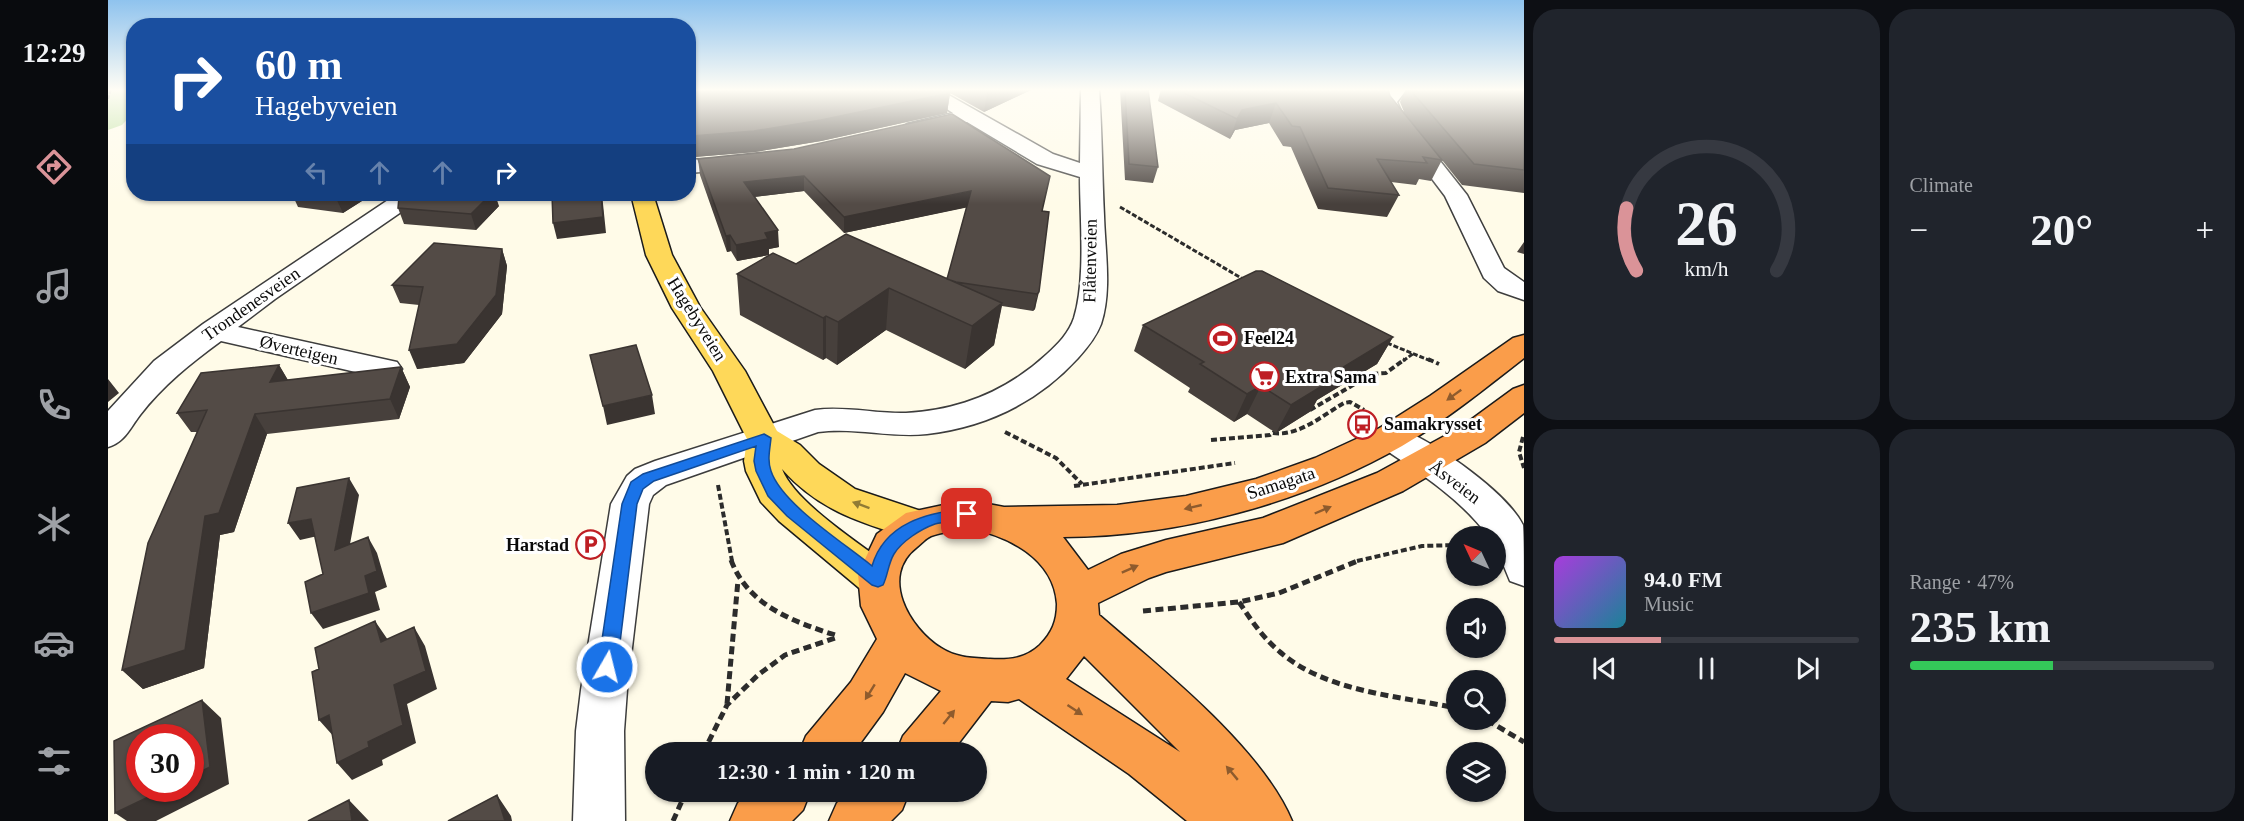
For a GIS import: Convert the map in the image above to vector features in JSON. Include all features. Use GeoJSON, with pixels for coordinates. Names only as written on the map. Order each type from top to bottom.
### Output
{"type":"FeatureCollection","features":[{"type":"Feature","properties":{"kind":"highway","name":"Samagata"},"geometry":{"type":"LineString","coordinates":[[1003,521],[1116,520],[1167,514],[1250,494],[1323,469],[1390,437],[1431,411],[1524,344]]}},
{"type":"Feature","properties":{"kind":"highway"},"geometry":{"type":"LineString","coordinates":[[1078,608],[1135,566],[1166,556],[1269,532],[1390,482],[1429,462],[1473,435],[1524,396]]}},
{"type":"Feature","properties":{"kind":"highway"},"geometry":{"type":"LineString","coordinates":[[967,514],[1003,521],[1040,540],[1057,555],[1069,573],[1078,608],[1073,641],[1062,657],[1026,678],[999,683],[978,682],[955,677],[915,656],[900,641],[886,621],[878,600],[881,562],[889,548],[916,525],[948,515],[967,514]]}},
{"type":"Feature","properties":{"kind":"highway"},"geometry":{"type":"LineString","coordinates":[[1078,608],[1206,743],[1246,790],[1266,821]]}},
{"type":"Feature","properties":{"kind":"highway"},"geometry":{"type":"LineString","coordinates":[[832,742],[867,698],[900,641]]}},
{"type":"Feature","properties":{"kind":"highway"},"geometry":{"type":"LineString","coordinates":[[1026,678],[1146,757],[1229,821]]}},
{"type":"Feature","properties":{"kind":"highway"},"geometry":{"type":"LineString","coordinates":[[929,742],[978,682]]}},
{"type":"Feature","properties":{"kind":"highway"},"geometry":{"type":"LineString","coordinates":[[756,821],[775,802]]}},
{"type":"Feature","properties":{"kind":"highway"},"geometry":{"type":"LineString","coordinates":[[855,821],[874,802]]}},
{"type":"Feature","properties":{"kind":"main road","name":"Hagebyveien"},"geometry":{"type":"LineString","coordinates":[[643,201],[656,245],[686,308],[733,378],[764,438],[788,454],[806,473],[842,499],[916,525]]}},
{"type":"Feature","properties":{"kind":"main road","name":"Hagebyveien"},"geometry":{"type":"LineString","coordinates":[[764,438],[762,461],[774,492],[792,512],[878,580]]}},
{"type":"Feature","properties":{"kind":"street"},"geometry":{"type":"LineString","coordinates":[[893,133],[918,127]]}},
{"type":"Feature","properties":{"kind":"street"},"geometry":{"type":"LineString","coordinates":[[988,127],[1090,181]]}},
{"type":"Feature","properties":{"kind":"street","name":"Flåtenveien"},"geometry":{"type":"LineString","coordinates":[[599,821],[600,731],[630,504],[636,486],[648,478],[708,456],[815,421],[834,418],[902,424],[951,420],[999,402],[1035,382],[1051,370],[1083,331],[1089,318],[1092,290],[1090,127]]}},
{"type":"Feature","properties":{"kind":"street"},"geometry":{"type":"LineString","coordinates":[[1403,127],[1456,195],[1493,272],[1508,285],[1524,292]]}},
{"type":"Feature","properties":{"kind":"street"},"geometry":{"type":"LineString","coordinates":[[696,165],[763,161]]}},
{"type":"Feature","properties":{"kind":"street","name":"Trondenesveien"},"geometry":{"type":"LineString","coordinates":[[108,435],[130,405],[165,368],[213,330],[402,201]]}},
{"type":"Feature","properties":{"kind":"street","name":"Øverteigen"},"geometry":{"type":"LineString","coordinates":[[213,330],[386,369]]}},
{"type":"Feature","properties":{"kind":"street","name":"Åsveien"},"geometry":{"type":"LineString","coordinates":[[1390,437],[1482,501],[1515,541],[1524,569]]}},
{"type":"Feature","properties":{"kind":"path"},"geometry":{"type":"LineString","coordinates":[[1090,181],[1246,281]]}},
{"type":"Feature","properties":{"kind":"path"},"geometry":{"type":"LineString","coordinates":[[1381,341],[1414,352],[1439,364]]}},
{"type":"Feature","properties":{"kind":"path"},"geometry":{"type":"LineString","coordinates":[[1310,410],[1372,374],[1386,373],[1414,352]]}},
{"type":"Feature","properties":{"kind":"path"},"geometry":{"type":"LineString","coordinates":[[1211,440],[1274,432],[1278,435],[1295,431],[1344,403],[1350,402],[1365,411]]}},
{"type":"Feature","properties":{"kind":"path"},"geometry":{"type":"LineString","coordinates":[[974,413],[1009,434],[1061,459],[1071,468],[1082,484]]}},
{"type":"Feature","properties":{"kind":"path"},"geometry":{"type":"LineString","coordinates":[[1524,437],[1519,447],[1519,460],[1524,468]]}},
{"type":"Feature","properties":{"kind":"path"},"geometry":{"type":"LineString","coordinates":[[708,456],[719,489],[729,554],[738,579],[758,601],[780,616],[838,636],[785,655],[758,675],[727,705],[708,742]]}},
{"type":"Feature","properties":{"kind":"path"},"geometry":{"type":"LineString","coordinates":[[1070,486],[1216,467]]}},
{"type":"Feature","properties":{"kind":"path"},"geometry":{"type":"LineString","coordinates":[[1143,611],[1239,602],[1279,593],[1364,558],[1422,546],[1446,545]]}},
{"type":"Feature","properties":{"kind":"path"},"geometry":{"type":"LineString","coordinates":[[727,705],[738,579]]}},
{"type":"Feature","properties":{"kind":"path"},"geometry":{"type":"LineString","coordinates":[[1239,602],[1251,624],[1269,645],[1314,673],[1349,688],[1446,706]]}},
{"type":"Feature","properties":{"kind":"path"},"geometry":{"type":"LineString","coordinates":[[1504,730],[1524,742]]}},
{"type":"Feature","properties":{"kind":"path"},"geometry":{"type":"LineString","coordinates":[[673,821],[682,802]]}},
{"type":"Feature","properties":{"kind":"building"},"geometry":{"type":"Polygon","coordinates":[[[696,127],[776,127],[696,136],[696,127]]]}},
{"type":"Feature","properties":{"kind":"building"},"geometry":{"type":"Polygon","coordinates":[[[892,127],[973,127],[1050,176],[1042,211],[1049,212],[1039,292],[1037,294],[947,279],[971,191],[844,217],[804,176],[744,182],[778,230],[765,233],[768,239],[736,245],[730,235],[726,236],[698,159],[794,149],[892,127]]]}},
{"type":"Feature","properties":{"kind":"building"},"geometry":{"type":"Polygon","coordinates":[[[1127,127],[1153,127],[1158,167],[1129,164],[1127,127]]]}},
{"type":"Feature","properties":{"kind":"building"},"geometry":{"type":"Polygon","coordinates":[[[1300,127],[1415,127],[1442,160],[1423,157],[1427,163],[1377,159],[1399,195],[1328,188],[1300,127]]]}},
{"type":"Feature","properties":{"kind":"building"},"geometry":{"type":"Polygon","coordinates":[[[1442,127],[1524,127],[1524,170],[1474,164],[1442,127]]]}},
{"type":"Feature","properties":{"kind":"building"},"geometry":{"type":"Polygon","coordinates":[[[399,201],[484,201],[471,214],[398,208],[399,201]]]}},
{"type":"Feature","properties":{"kind":"building"},"geometry":{"type":"Polygon","coordinates":[[[552,201],[602,201],[603,217],[553,223],[552,201]]]}},
{"type":"Feature","properties":{"kind":"building"},"geometry":{"type":"Polygon","coordinates":[[[846,234],[1002,303],[972,326],[889,288],[838,322],[826,316],[823,318],[737,274],[773,253],[796,264],[846,234]]]}},
{"type":"Feature","properties":{"kind":"building"},"geometry":{"type":"Polygon","coordinates":[[[434,243],[502,249],[496,295],[457,344],[409,350],[423,287],[392,285],[434,243]]]}},
{"type":"Feature","properties":{"kind":"building","name":"Extra Sama"},"geometry":{"type":"Polygon","coordinates":[[[1256,271],[1262,271],[1393,337],[1322,380],[1327,383],[1291,405],[1261,386],[1247,394],[1200,364],[1204,362],[1143,325],[1256,271]]]}},
{"type":"Feature","properties":{"kind":"building"},"geometry":{"type":"Polygon","coordinates":[[[636,345],[652,395],[603,406],[590,355],[636,345]]]}},
{"type":"Feature","properties":{"kind":"building"},"geometry":{"type":"Polygon","coordinates":[[[279,365],[270,382],[401,367],[390,399],[255,414],[219,513],[205,516],[185,650],[122,670],[148,543],[207,410],[177,413],[201,373],[279,365]]]}},
{"type":"Feature","properties":{"kind":"building"},"geometry":{"type":"Polygon","coordinates":[[[349,478],[335,550],[368,537],[377,571],[365,576],[369,593],[311,613],[305,582],[323,574],[311,519],[288,523],[297,488],[349,478]]]}},
{"type":"Feature","properties":{"kind":"building"},"geometry":{"type":"Polygon","coordinates":[[[375,621],[381,642],[414,627],[426,671],[394,685],[403,725],[368,742],[369,747],[337,763],[329,715],[319,720],[312,672],[319,669],[315,648],[375,621]]]}},
{"type":"Feature","properties":{"kind":"building"},"geometry":{"type":"Polygon","coordinates":[[[202,700],[210,767],[204,770],[204,724],[150,724],[202,700]]]}},
{"type":"Feature","properties":{"kind":"building"},"geometry":{"type":"Polygon","coordinates":[[[126,735],[126,802],[138,802],[115,813],[114,741],[126,735]]]}},
{"type":"Feature","properties":{"kind":"building"},"geometry":{"type":"Polygon","coordinates":[[[497,795],[505,821],[448,821],[497,795]]]}},
{"type":"Feature","properties":{"kind":"building"},"geometry":{"type":"Polygon","coordinates":[[[349,800],[352,821],[308,821],[349,800]]]}},
{"type":"Feature","properties":{"kind":"place","name":"Feel24"},"geometry":{"type":"Point","coordinates":[1223,338]}},
{"type":"Feature","properties":{"kind":"place","name":"Extra Sama"},"geometry":{"type":"Point","coordinates":[1264,377]}},
{"type":"Feature","properties":{"kind":"place","name":"Samakrysset"},"geometry":{"type":"Point","coordinates":[1363,424]}},
{"type":"Feature","properties":{"kind":"place","name":"Harstad"},"geometry":{"type":"Point","coordinates":[590,545]}},
{"type":"Feature","properties":{"kind":"route"},"geometry":{"type":"LineString","coordinates":[[607,667],[630,504],[636,486],[648,478],[764,438],[762,461],[774,492],[792,512],[878,580],[881,562],[889,548],[902,535],[916,525],[932,519],[967,514]]}}]}
